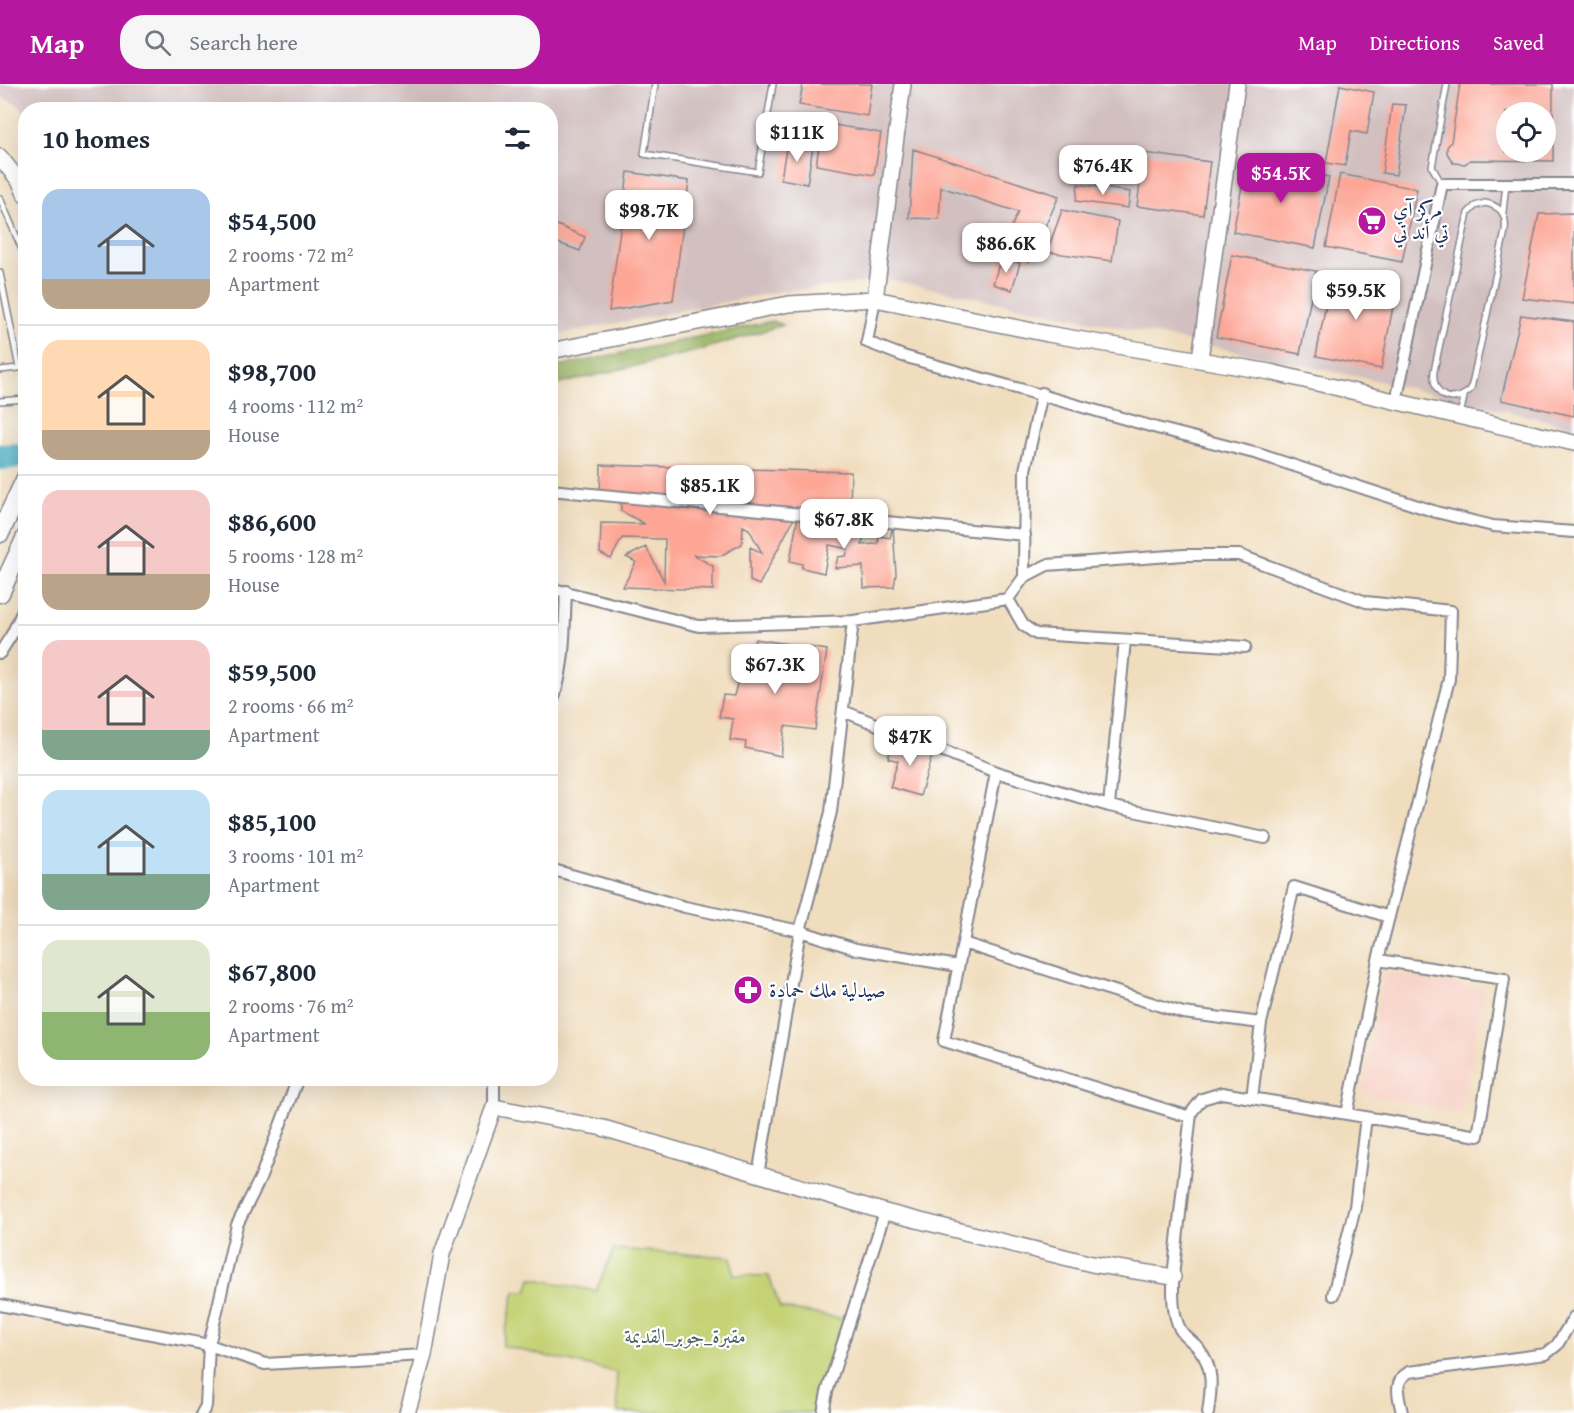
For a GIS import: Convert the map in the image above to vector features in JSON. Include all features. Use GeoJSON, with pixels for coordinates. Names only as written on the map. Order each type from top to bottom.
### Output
{"type":"FeatureCollection","features":[{"type":"Feature","properties":{"kind":"main road"},"geometry":{"type":"LineString","coordinates":[[0,533],[18,495]]}},
{"type":"Feature","properties":{"kind":"main road"},"geometry":{"type":"LineString","coordinates":[[0,592],[18,554]]}},
{"type":"Feature","properties":{"kind":"street"},"geometry":{"type":"LineString","coordinates":[[903,84],[875,299],[867,342],[903,356],[1042,393],[1157,429],[1258,454],[1436,512],[1493,526],[1574,532]]}},
{"type":"Feature","properties":{"kind":"street"},"geometry":{"type":"LineString","coordinates":[[1200,359],[1237,84]]}},
{"type":"Feature","properties":{"kind":"street"},"geometry":{"type":"LineString","coordinates":[[0,157],[18,180]]}},
{"type":"Feature","properties":{"kind":"street"},"geometry":{"type":"LineString","coordinates":[[1396,402],[1442,184],[1574,184]]}},
{"type":"Feature","properties":{"kind":"street"},"geometry":{"type":"LineString","coordinates":[[558,349],[789,304],[875,299],[1048,334],[1270,372],[1574,443]]}},
{"type":"Feature","properties":{"kind":"street"},"geometry":{"type":"LineString","coordinates":[[1024,577],[1025,470],[1042,393]]}},
{"type":"Feature","properties":{"kind":"street"},"geometry":{"type":"LineString","coordinates":[[558,491],[1025,535]]}},
{"type":"Feature","properties":{"kind":"street"},"geometry":{"type":"LineString","coordinates":[[558,590],[699,626],[853,621],[1008,599],[1024,577],[1047,565],[1184,555],[1239,555],[1366,602],[1452,611],[1449,679],[1378,960],[1347,1114]]}},
{"type":"Feature","properties":{"kind":"street"},"geometry":{"type":"LineString","coordinates":[[558,676],[566,591]]}},
{"type":"Feature","properties":{"kind":"street"},"geometry":{"type":"LineString","coordinates":[[1008,599],[1023,625],[1036,634],[1245,647]]}},
{"type":"Feature","properties":{"kind":"street"},"geometry":{"type":"LineString","coordinates":[[0,652],[18,621]]}},
{"type":"Feature","properties":{"kind":"street"},"geometry":{"type":"LineString","coordinates":[[758,1175],[800,931],[831,812],[853,621]]}},
{"type":"Feature","properties":{"kind":"street"},"geometry":{"type":"LineString","coordinates":[[1109,806],[1125,640]]}},
{"type":"Feature","properties":{"kind":"street"},"geometry":{"type":"LineString","coordinates":[[843,711],[996,772],[1109,806],[1265,838]]}},
{"type":"Feature","properties":{"kind":"street"},"geometry":{"type":"LineString","coordinates":[[996,772],[944,1041],[1190,1117]]}},
{"type":"Feature","properties":{"kind":"street"},"geometry":{"type":"LineString","coordinates":[[558,871],[685,907],[800,931],[856,949],[958,966]]}},
{"type":"Feature","properties":{"kind":"street"},"geometry":{"type":"LineString","coordinates":[[1252,1098],[1261,1023],[1294,888],[1389,917]]}},
{"type":"Feature","properties":{"kind":"street"},"geometry":{"type":"LineString","coordinates":[[963,943],[1183,1013],[1261,1023]]}},
{"type":"Feature","properties":{"kind":"street"},"geometry":{"type":"LineString","coordinates":[[1208,1413],[1211,1384],[1208,1365],[1201,1351],[1180,1330],[1173,1305],[1173,1277],[1190,1117],[1202,1099],[1222,1093],[1478,1136],[1504,980],[1378,960]]}},
{"type":"Feature","properties":{"kind":"street"},"geometry":{"type":"LineString","coordinates":[[202,1413],[206,1406],[209,1345],[237,1226],[260,1179],[295,1086]]}},
{"type":"Feature","properties":{"kind":"street"},"geometry":{"type":"LineString","coordinates":[[407,1413],[424,1355],[442,1254],[494,1107],[494,1086]]}},
{"type":"Feature","properties":{"kind":"street"},"geometry":{"type":"LineString","coordinates":[[494,1107],[603,1128],[885,1212],[1092,1264],[1173,1277]]}},
{"type":"Feature","properties":{"kind":"street"},"geometry":{"type":"LineString","coordinates":[[1333,1295],[1355,1207],[1366,1117]]}},
{"type":"Feature","properties":{"kind":"street"},"geometry":{"type":"LineString","coordinates":[[823,1413],[827,1392],[885,1212]]}},
{"type":"Feature","properties":{"kind":"street"},"geometry":{"type":"LineString","coordinates":[[0,1305],[209,1345],[265,1364],[424,1355]]}},
{"type":"Feature","properties":{"kind":"street"},"geometry":{"type":"LineString","coordinates":[[1402,1413],[1398,1387],[1405,1374],[1546,1354],[1557,1345],[1574,1317]]}},
{"type":"Feature","properties":{"kind":"lane"},"geometry":{"type":"LineString","coordinates":[[656,84],[644,154],[758,172],[772,84]]}},
{"type":"Feature","properties":{"kind":"lane"},"geometry":{"type":"LineString","coordinates":[[1442,184],[1432,167],[1447,84]]}},
{"type":"Feature","properties":{"kind":"lane"},"geometry":{"type":"LineString","coordinates":[[1503,212],[1495,205],[1485,203],[1475,206],[1468,213],[1465,223],[1433,381],[1436,391],[1454,400],[1464,397],[1472,389],[1505,231],[1506,221],[1503,212],[1506,184]]}},
{"type":"Feature","properties":{"kind":"lane"},"geometry":{"type":"LineString","coordinates":[[0,198],[18,240]]}},
{"type":"Feature","properties":{"kind":"lane"},"geometry":{"type":"LineString","coordinates":[[0,273],[18,351]]}},
{"type":"Feature","properties":{"kind":"lane"},"geometry":{"type":"LineString","coordinates":[[0,370],[18,368]]}},
{"type":"Feature","properties":{"kind":"lane"},"geometry":{"type":"LineString","coordinates":[[1460,417],[1464,397]]}},
{"type":"Feature","properties":{"kind":"lane"},"geometry":{"type":"LineString","coordinates":[[0,401],[18,400]]}},
{"type":"Feature","properties":{"kind":"shaded area"},"geometry":{"type":"Polygon","coordinates":[[[0,84],[1574,84],[1574,427],[1379,381],[891,280],[777,292],[558,335],[558,102],[18,102],[18,105],[0,96],[0,84]]]}},
{"type":"Feature","properties":{"kind":"shaded area"},"geometry":{"type":"Polygon","coordinates":[[[1384,971],[1484,990],[1462,1113],[1362,1094],[1384,971]]]}},
{"type":"Feature","properties":{"kind":"green space"},"geometry":{"type":"Polygon","coordinates":[[[773,321],[783,325],[697,351],[558,384],[558,367],[773,321]]]}},
{"type":"Feature","properties":{"kind":"green space","name":"مقبرة_جوبر_القديمة"},"geometry":{"type":"Polygon","coordinates":[[[614,1249],[731,1257],[734,1275],[769,1276],[780,1308],[845,1319],[812,1413],[618,1413],[616,1372],[502,1346],[515,1291],[527,1291],[531,1278],[596,1291],[614,1249]]]}},
{"type":"Feature","properties":{"kind":"building"},"geometry":{"type":"Polygon","coordinates":[[[803,84],[872,84],[867,116],[799,105],[803,84]]]}},
{"type":"Feature","properties":{"kind":"building"},"geometry":{"type":"Polygon","coordinates":[[[1460,84],[1553,84],[1553,102],[1496,102],[1496,160],[1470,160],[1465,164],[1453,163],[1447,153],[1447,147],[1451,142],[1460,84]]]}},
{"type":"Feature","properties":{"kind":"building"},"geometry":{"type":"Polygon","coordinates":[[[1340,85],[1374,92],[1367,134],[1351,131],[1345,166],[1326,163],[1340,85]]]}},
{"type":"Feature","properties":{"kind":"building"},"geometry":{"type":"Polygon","coordinates":[[[1392,104],[1406,105],[1396,175],[1382,173],[1392,104]]]}},
{"type":"Feature","properties":{"kind":"building"},"geometry":{"type":"Polygon","coordinates":[[[823,123],[881,133],[874,175],[816,165],[823,123]]]}},
{"type":"Feature","properties":{"kind":"building"},"geometry":{"type":"Polygon","coordinates":[[[787,142],[813,146],[807,184],[781,179],[787,142]]]}},
{"type":"Feature","properties":{"kind":"building"},"geometry":{"type":"Polygon","coordinates":[[[913,149],[1059,196],[1029,262],[1001,250],[1018,212],[941,187],[939,219],[909,218],[913,149]]]}},
{"type":"Feature","properties":{"kind":"building"},"geometry":{"type":"Polygon","coordinates":[[[1144,153],[1210,162],[1203,215],[1137,206],[1144,153]]]}},
{"type":"Feature","properties":{"kind":"building"},"geometry":{"type":"Polygon","coordinates":[[[1247,161],[1329,177],[1315,248],[1233,232],[1247,161]]]}},
{"type":"Feature","properties":{"kind":"building"},"geometry":{"type":"Polygon","coordinates":[[[628,172],[689,181],[673,300],[609,311],[628,172]]]}},
{"type":"Feature","properties":{"kind":"building"},"geometry":{"type":"Polygon","coordinates":[[[1340,174],[1417,189],[1402,262],[1326,247],[1340,174]]]}},
{"type":"Feature","properties":{"kind":"building"},"geometry":{"type":"Polygon","coordinates":[[[1078,184],[1130,192],[1128,208],[1076,201],[1078,184]]]}},
{"type":"Feature","properties":{"kind":"building"},"geometry":{"type":"Polygon","coordinates":[[[1062,210],[1118,221],[1112,261],[1047,252],[1062,210]]]}},
{"type":"Feature","properties":{"kind":"building"},"geometry":{"type":"Polygon","coordinates":[[[1574,213],[1574,304],[1522,298],[1539,214],[1574,213]]]}},
{"type":"Feature","properties":{"kind":"building"},"geometry":{"type":"Polygon","coordinates":[[[558,225],[585,237],[580,251],[558,243],[558,225]]]}},
{"type":"Feature","properties":{"kind":"building"},"geometry":{"type":"Polygon","coordinates":[[[1232,255],[1316,271],[1300,354],[1216,337],[1232,255]]]}},
{"type":"Feature","properties":{"kind":"building"},"geometry":{"type":"Polygon","coordinates":[[[1001,257],[1020,263],[1012,290],[993,284],[1001,257]]]}},
{"type":"Feature","properties":{"kind":"building"},"geometry":{"type":"Polygon","coordinates":[[[1332,273],[1397,286],[1381,369],[1316,356],[1332,273]]]}},
{"type":"Feature","properties":{"kind":"building"},"geometry":{"type":"Polygon","coordinates":[[[1521,315],[1574,322],[1574,416],[1501,400],[1521,315]]]}},
{"type":"Feature","properties":{"kind":"building"},"geometry":{"type":"Polygon","coordinates":[[[601,465],[851,472],[850,508],[800,507],[759,585],[750,581],[750,547],[762,553],[749,529],[743,526],[742,544],[720,556],[693,555],[713,566],[713,590],[623,587],[636,562],[626,557],[646,547],[664,581],[665,539],[622,538],[611,559],[600,553],[601,523],[645,524],[621,511],[621,495],[600,495],[601,465]]]}},
{"type":"Feature","properties":{"kind":"building"},"geometry":{"type":"Polygon","coordinates":[[[798,515],[866,526],[862,545],[878,544],[879,536],[890,538],[893,526],[896,574],[894,587],[864,588],[863,566],[835,568],[838,557],[846,556],[848,549],[829,545],[824,573],[802,568],[802,564],[790,561],[798,515]]]}},
{"type":"Feature","properties":{"kind":"building"},"geometry":{"type":"Polygon","coordinates":[[[755,639],[827,650],[815,730],[785,726],[781,756],[745,748],[746,742],[730,740],[733,719],[719,717],[723,695],[734,696],[742,664],[751,666],[755,639]]]}},
{"type":"Feature","properties":{"kind":"building"},"geometry":{"type":"Polygon","coordinates":[[[894,740],[933,752],[920,796],[890,787],[898,761],[888,758],[894,740]]]}},
{"type":"Feature","properties":{"kind":"waterway"},"geometry":{"type":"LineString","coordinates":[[0,457],[15,456]]}},
{"type":"Feature","properties":{"kind":"place","name":"مركز آي تي أند تي"},"geometry":{"type":"Point","coordinates":[1372,221]}},
{"type":"Feature","properties":{"kind":"place","name":"صيدلية ملك حمادة"},"geometry":{"type":"Point","coordinates":[748,990]}}]}
